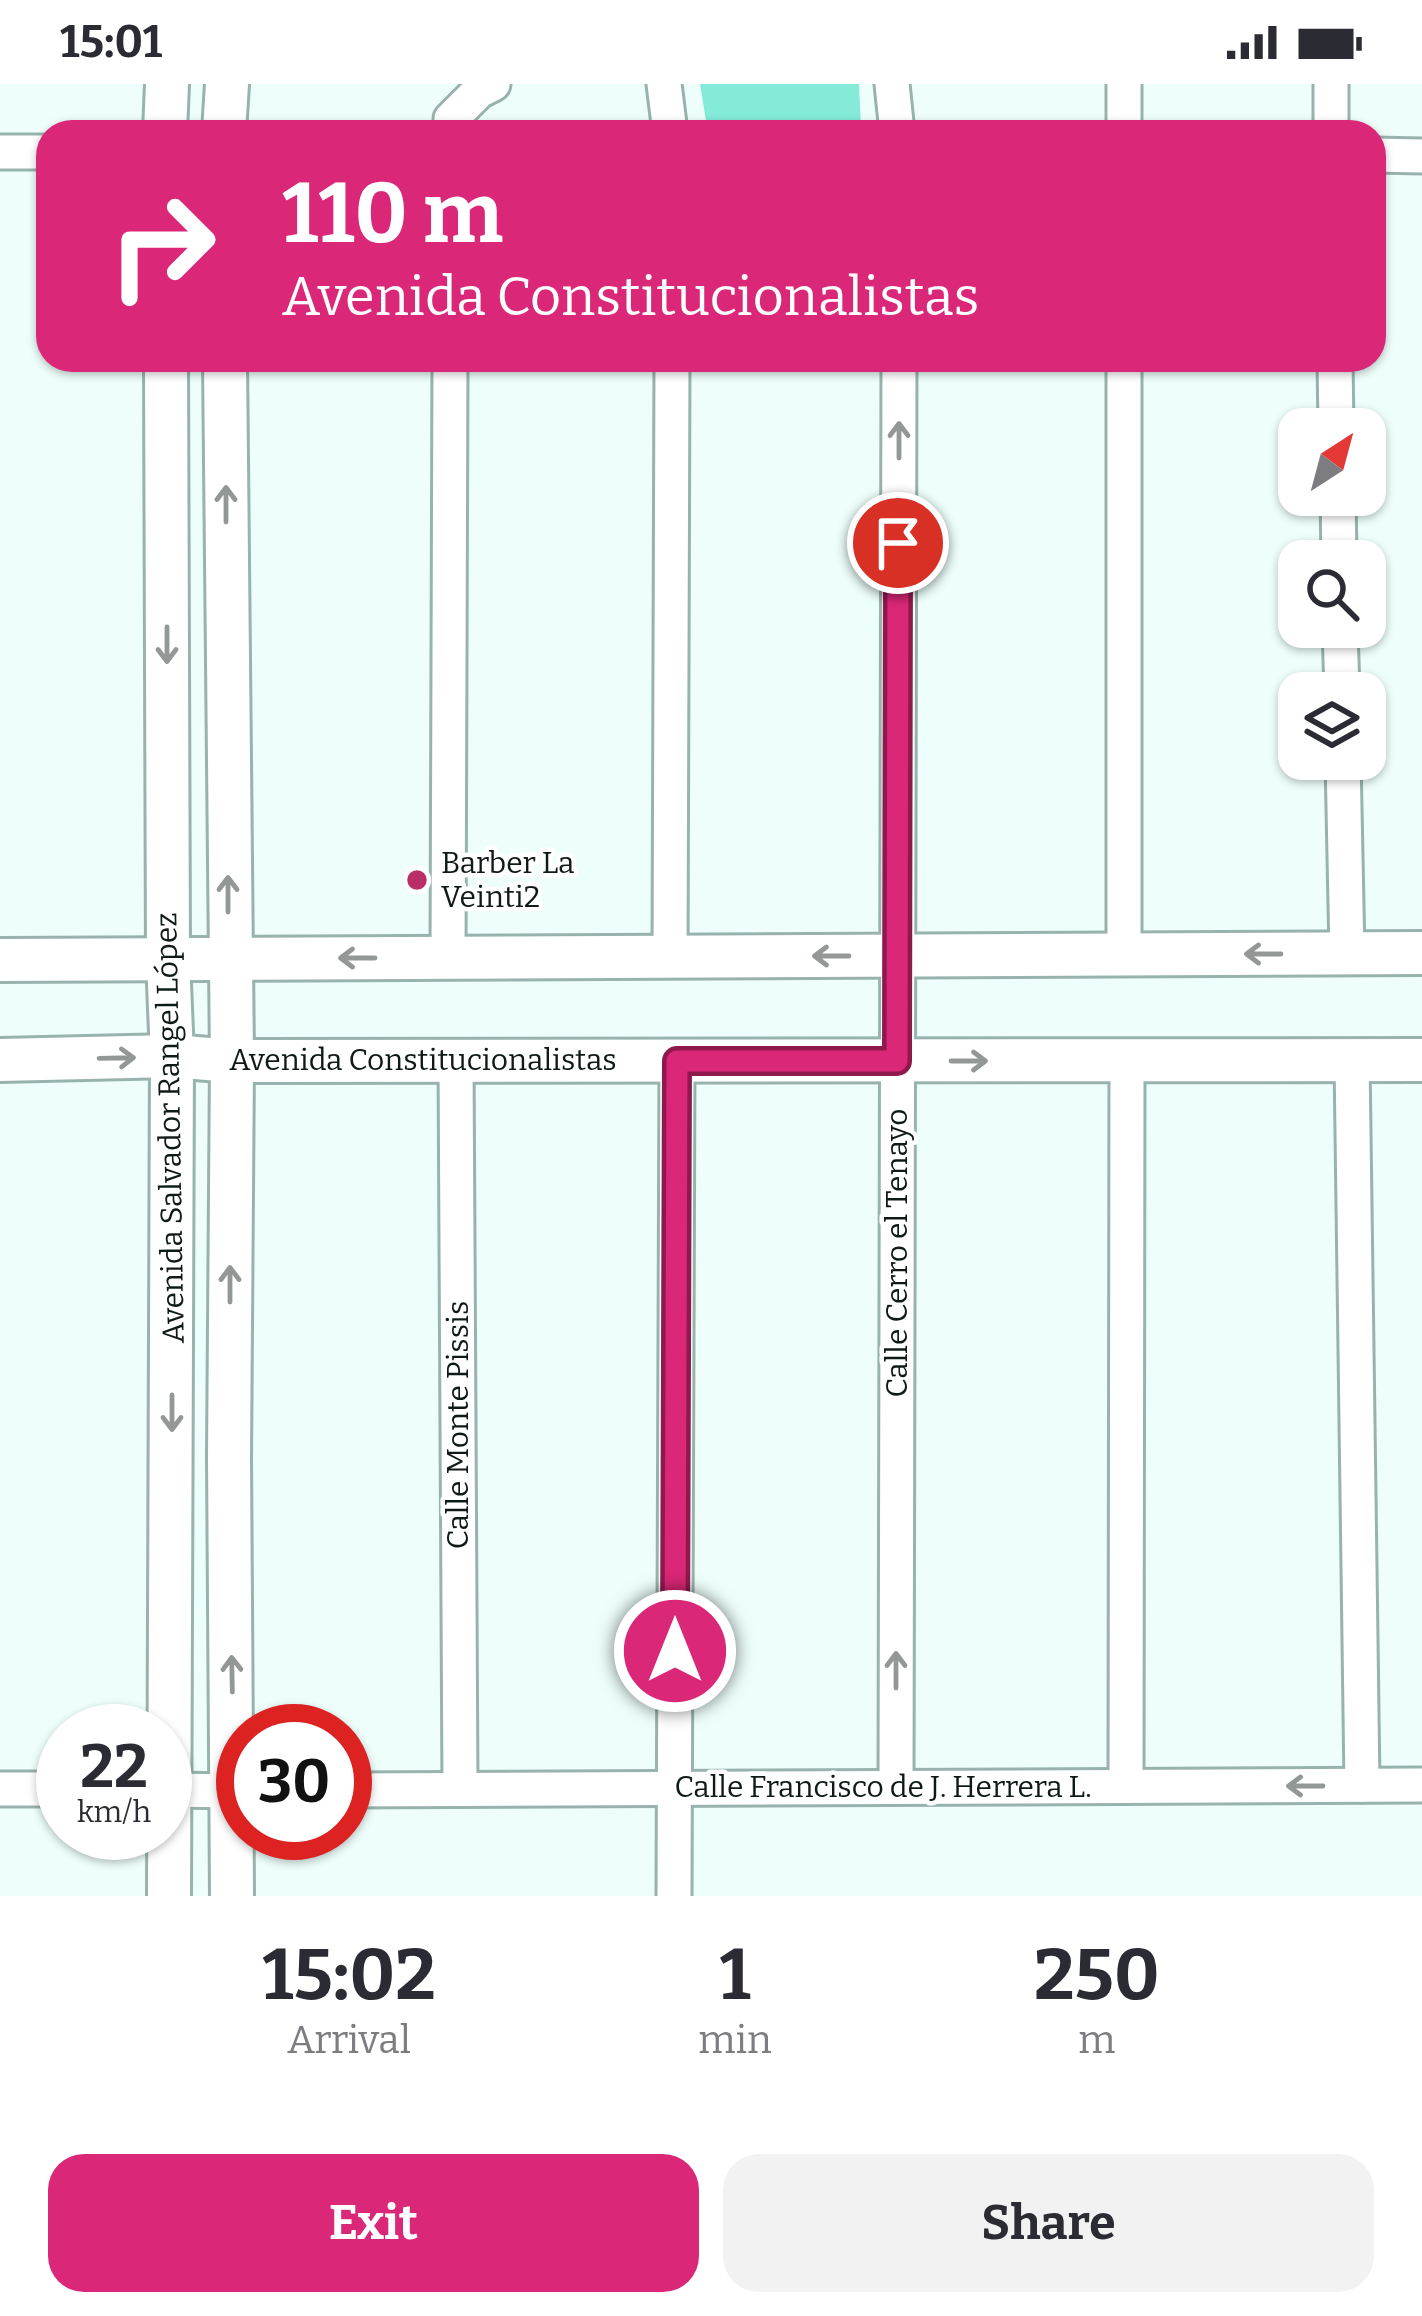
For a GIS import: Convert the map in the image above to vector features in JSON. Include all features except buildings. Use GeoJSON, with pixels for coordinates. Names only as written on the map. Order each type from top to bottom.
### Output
{"type":"FeatureCollection","features":[{"type":"Feature","properties":{"kind":"street"},"geometry":{"type":"LineString","coordinates":[[165,120],[166,84]]}},
{"type":"Feature","properties":{"kind":"street"},"geometry":{"type":"LineString","coordinates":[[225,120],[227,84]]}},
{"type":"Feature","properties":{"kind":"street"},"geometry":{"type":"LineString","coordinates":[[451,120],[479,91],[494,84]]}},
{"type":"Feature","properties":{"kind":"street"},"geometry":{"type":"LineString","coordinates":[[664,84],[668,120]]}},
{"type":"Feature","properties":{"kind":"street"},"geometry":{"type":"LineString","coordinates":[[892,84],[896,120]]}},
{"type":"Feature","properties":{"kind":"street"},"geometry":{"type":"LineString","coordinates":[[1124,84],[1124,120]]}},
{"type":"Feature","properties":{"kind":"street"},"geometry":{"type":"LineString","coordinates":[[1331,84],[1331,120]]}},
{"type":"Feature","properties":{"kind":"street"},"geometry":{"type":"LineString","coordinates":[[0,152],[36,152]]}},
{"type":"Feature","properties":{"kind":"street"},"geometry":{"type":"LineString","coordinates":[[1386,155],[1422,156]]}},
{"type":"Feature","properties":{"kind":"street","name":"Avenida Salvador Rangel López"},"geometry":{"type":"LineString","coordinates":[[166,372],[172,1056],[168,1704]]}},
{"type":"Feature","properties":{"kind":"street","name":"Avenida Salvador Rangel López"},"geometry":{"type":"LineString","coordinates":[[225,372],[232,1061],[229,1457],[236,1704]]}},
{"type":"Feature","properties":{"kind":"street"},"geometry":{"type":"LineString","coordinates":[[448,958],[450,372]]}},
{"type":"Feature","properties":{"kind":"street"},"geometry":{"type":"LineString","coordinates":[[670,957],[672,372]]}},
{"type":"Feature","properties":{"kind":"street","name":"Calle Cerro el Tenayo"},"geometry":{"type":"LineString","coordinates":[[896,1786],[899,372]]}},
{"type":"Feature","properties":{"kind":"street"},"geometry":{"type":"LineString","coordinates":[[1124,372],[1124,955]]}},
{"type":"Feature","properties":{"kind":"street"},"geometry":{"type":"LineString","coordinates":[[1335,372],[1336,408]]}},
{"type":"Feature","properties":{"kind":"street"},"geometry":{"type":"LineString","coordinates":[[1343,780],[1347,954]]}},
{"type":"Feature","properties":{"kind":"street"},"geometry":{"type":"LineString","coordinates":[[0,960],[1422,953]]}},
{"type":"Feature","properties":{"kind":"street","name":"Avenida Constitucionalistas"},"geometry":{"type":"LineString","coordinates":[[0,1060],[172,1056],[232,1061],[1422,1060]]}},
{"type":"Feature","properties":{"kind":"street"},"geometry":{"type":"LineString","coordinates":[[1126,1060],[1126,1786]]}},
{"type":"Feature","properties":{"kind":"street"},"geometry":{"type":"LineString","coordinates":[[1352,1060],[1362,1785]]}},
{"type":"Feature","properties":{"kind":"street","name":"Calle Monte Pissis"},"geometry":{"type":"LineString","coordinates":[[457,1061],[460,1789]]}},
{"type":"Feature","properties":{"kind":"street"},"geometry":{"type":"LineString","coordinates":[[674,1896],[677,1061]]}},
{"type":"Feature","properties":{"kind":"street","name":"Calle Francisco de J. Herrera L."},"geometry":{"type":"LineString","coordinates":[[372,1790],[1422,1785]]}},
{"type":"Feature","properties":{"kind":"street"},"geometry":{"type":"LineString","coordinates":[[0,1789],[36,1789]]}},
{"type":"Feature","properties":{"kind":"street","name":"Avenida Salvador Rangel López"},"geometry":{"type":"LineString","coordinates":[[168,1860],[169,1896]]}},
{"type":"Feature","properties":{"kind":"street","name":"Avenida Salvador Rangel López"},"geometry":{"type":"LineString","coordinates":[[232,1896],[234,1860]]}},
{"type":"Feature","properties":{"kind":"green space"},"geometry":{"type":"Polygon","coordinates":[[[700,84],[859,84],[861,120],[706,120],[700,84]]]}},
{"type":"Feature","properties":{"kind":"place","name":"Barber La Veinti2"},"geometry":{"type":"Point","coordinates":[417,880]}},
{"type":"Feature","properties":{"kind":"route"},"geometry":{"type":"LineString","coordinates":[[675,1651],[677,1061],[897,1061],[898,543]]}}]}
